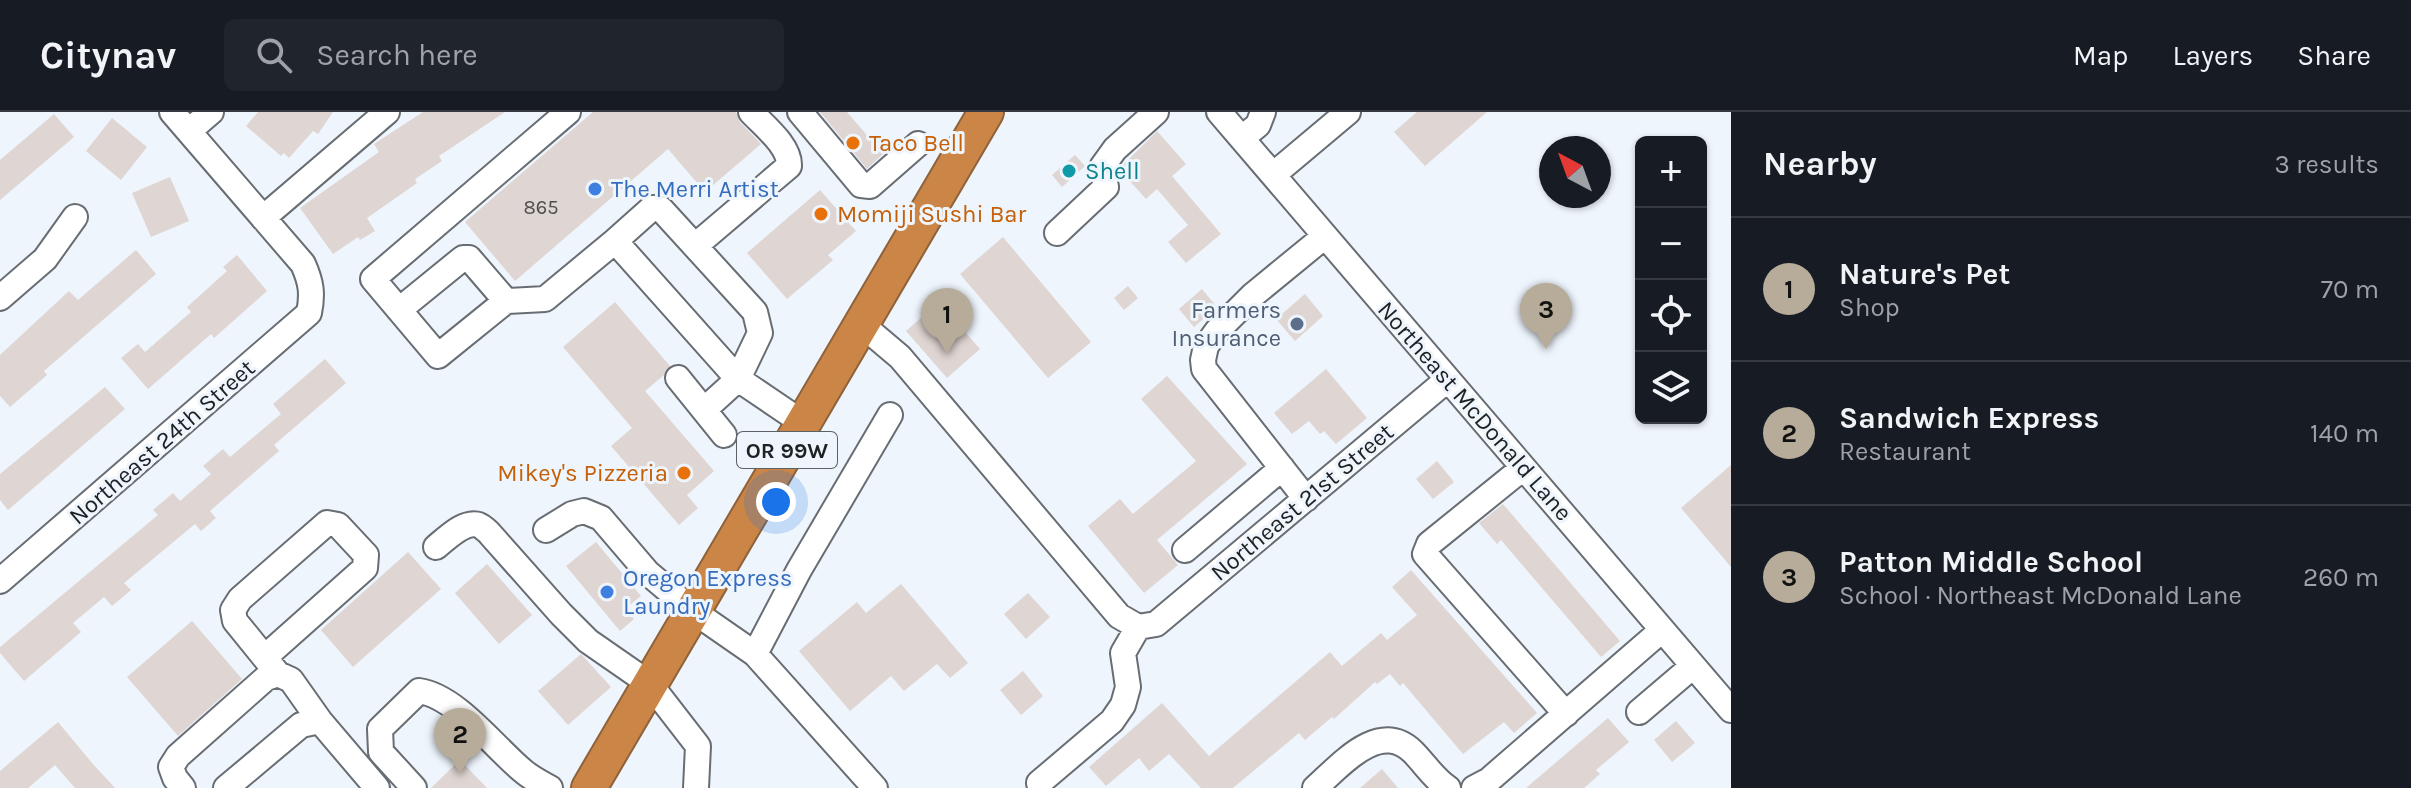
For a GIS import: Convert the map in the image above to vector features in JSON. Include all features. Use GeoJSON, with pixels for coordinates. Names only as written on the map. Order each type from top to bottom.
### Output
{"type":"FeatureCollection","features":[{"type":"Feature","properties":{"kind":"highway","name":"OR 99W"},"geometry":{"type":"LineString","coordinates":[[589,788],[986,112]]}},
{"type":"Feature","properties":{"kind":"street"},"geometry":{"type":"LineString","coordinates":[[172,112],[263,218],[387,112]]}},
{"type":"Feature","properties":{"kind":"street"},"geometry":{"type":"LineString","coordinates":[[189,131],[211,112]]}},
{"type":"Feature","properties":{"kind":"street"},"geometry":{"type":"LineString","coordinates":[[568,112],[373,279],[438,356],[506,301],[545,299],[652,208],[661,209],[755,312],[760,333],[738,379],[704,410]]}},
{"type":"Feature","properties":{"kind":"street"},"geometry":{"type":"LineString","coordinates":[[695,246],[789,166],[785,151],[751,112]]}},
{"type":"Feature","properties":{"kind":"street"},"geometry":{"type":"LineString","coordinates":[[800,112],[861,185],[870,186],[918,144]]}},
{"type":"Feature","properties":{"kind":"street"},"geometry":{"type":"LineString","coordinates":[[1057,233],[1106,187],[1102,167],[1115,149],[1156,112]]}},
{"type":"Feature","properties":{"kind":"street","name":"Northeast McDonald Lane"},"geometry":{"type":"LineString","coordinates":[[1219,112],[1731,710]]}},
{"type":"Feature","properties":{"kind":"street"},"geometry":{"type":"LineString","coordinates":[[1242,138],[1258,125],[1263,112]]}},
{"type":"Feature","properties":{"kind":"street"},"geometry":{"type":"LineString","coordinates":[[1273,175],[1348,112]]}},
{"type":"Feature","properties":{"kind":"street"},"geometry":{"type":"LineString","coordinates":[[0,298],[45,259],[75,217]]}},
{"type":"Feature","properties":{"kind":"street","name":"Northeast 24th Street"},"geometry":{"type":"LineString","coordinates":[[0,581],[309,313],[311,281],[303,264],[263,218]]}},
{"type":"Feature","properties":{"kind":"street"},"geometry":{"type":"LineString","coordinates":[[1306,499],[1204,369],[1203,360],[1206,346],[1217,331],[1253,295],[1325,236]]}},
{"type":"Feature","properties":{"kind":"street"},"geometry":{"type":"LineString","coordinates":[[615,241],[738,379],[803,423]]}},
{"type":"Feature","properties":{"kind":"street"},"geometry":{"type":"LineString","coordinates":[[399,310],[463,258],[469,258],[506,301]]}},
{"type":"Feature","properties":{"kind":"street"},"geometry":{"type":"LineString","coordinates":[[861,324],[900,357],[1119,616],[1147,626],[1123,653],[1128,687],[1123,705],[1112,721],[1039,783]]}},
{"type":"Feature","properties":{"kind":"street"},"geometry":{"type":"LineString","coordinates":[[678,378],[724,435]]}},
{"type":"Feature","properties":{"kind":"street","name":"Northeast 21st Street"},"geometry":{"type":"LineString","coordinates":[[1147,626],[1306,499],[1447,380]]}},
{"type":"Feature","properties":{"kind":"street"},"geometry":{"type":"LineString","coordinates":[[755,654],[799,570],[890,415]]}},
{"type":"Feature","properties":{"kind":"street"},"geometry":{"type":"LineString","coordinates":[[1185,550],[1282,468]]}},
{"type":"Feature","properties":{"kind":"street"},"geometry":{"type":"LineString","coordinates":[[1523,468],[1429,544],[1425,554],[1566,714]]}},
{"type":"Feature","properties":{"kind":"street"},"geometry":{"type":"LineString","coordinates":[[546,530],[572,514],[584,511],[601,518],[648,573],[693,611],[755,654],[875,788]]}},
{"type":"Feature","properties":{"kind":"street"},"geometry":{"type":"LineString","coordinates":[[183,788],[171,767],[178,756],[266,678],[272,665],[365,568],[366,555],[338,525],[327,523],[240,599],[233,610],[235,621],[272,665],[291,680],[320,721],[377,788]]}},
{"type":"Feature","properties":{"kind":"street"},"geometry":{"type":"LineString","coordinates":[[436,547],[457,530],[479,525],[588,641],[650,684],[698,746],[696,788]]}},
{"type":"Feature","properties":{"kind":"street"},"geometry":{"type":"LineString","coordinates":[[1474,788],[1489,780],[1662,630]]}},
{"type":"Feature","properties":{"kind":"street"},"geometry":{"type":"LineString","coordinates":[[1639,712],[1693,666]]}},
{"type":"Feature","properties":{"kind":"street"},"geometry":{"type":"LineString","coordinates":[[414,788],[381,752],[380,729],[419,691],[431,693],[453,707],[525,773],[550,788]]}},
{"type":"Feature","properties":{"kind":"street"},"geometry":{"type":"LineString","coordinates":[[226,788],[301,725],[320,721]]}},
{"type":"Feature","properties":{"kind":"street"},"geometry":{"type":"LineString","coordinates":[[1315,788],[1355,753],[1383,739],[1395,740],[1411,750],[1448,788]]}},
{"type":"Feature","properties":{"kind":"building"},"geometry":{"type":"Polygon","coordinates":[[[258,112],[333,112],[318,134],[313,131],[289,158],[284,153],[281,156],[246,126],[258,112]]]}},
{"type":"Feature","properties":{"kind":"building"},"geometry":{"type":"Polygon","coordinates":[[[423,112],[505,112],[439,156],[442,161],[415,179],[417,183],[367,218],[375,231],[360,240],[358,237],[333,254],[300,208],[379,152],[374,144],[423,112]]]}},
{"type":"Feature","properties":{"kind":"building"},"geometry":{"type":"Polygon","coordinates":[[[593,112],[736,112],[740,122],[761,144],[705,192],[668,149],[515,281],[465,222],[593,112]]]}},
{"type":"Feature","properties":{"kind":"building","name":"Taco Bell"},"geometry":{"type":"Polygon","coordinates":[[[820,112],[847,112],[883,154],[867,169],[820,112]]]}},
{"type":"Feature","properties":{"kind":"building"},"geometry":{"type":"Polygon","coordinates":[[[1417,112],[1487,112],[1425,166],[1394,132],[1417,112]]]}},
{"type":"Feature","properties":{"kind":"building"},"geometry":{"type":"Polygon","coordinates":[[[54,114],[74,137],[0,200],[0,160],[54,114]]]}},
{"type":"Feature","properties":{"kind":"building"},"geometry":{"type":"Polygon","coordinates":[[[112,118],[147,147],[121,180],[86,151],[112,118]]]}},
{"type":"Feature","properties":{"kind":"building"},"geometry":{"type":"Polygon","coordinates":[[[1157,131],[1186,164],[1172,176],[1221,234],[1186,263],[1168,242],[1188,225],[1157,189],[1146,199],[1119,169],[1157,131]]]}},
{"type":"Feature","properties":{"kind":"building","name":"Shell"},"geometry":{"type":"Polygon","coordinates":[[[1075,155],[1085,166],[1062,187],[1052,175],[1075,155]]]}},
{"type":"Feature","properties":{"kind":"building"},"geometry":{"type":"Polygon","coordinates":[[[170,177],[189,221],[151,237],[132,193],[170,177]]]}},
{"type":"Feature","properties":{"kind":"building"},"geometry":{"type":"Polygon","coordinates":[[[820,190],[856,231],[828,255],[833,260],[787,299],[747,253],[820,190]]]}},
{"type":"Feature","properties":{"kind":"building"},"geometry":{"type":"Polygon","coordinates":[[[1003,237],[1091,342],[1048,378],[960,274],[1003,237]]]}},
{"type":"Feature","properties":{"kind":"building"},"geometry":{"type":"Polygon","coordinates":[[[136,250],[156,274],[44,371],[47,375],[10,407],[0,396],[0,355],[69,291],[78,300],[136,250]]]}},
{"type":"Feature","properties":{"kind":"building"},"geometry":{"type":"Polygon","coordinates":[[[237,255],[267,291],[214,338],[211,334],[148,389],[121,358],[138,344],[145,352],[191,312],[187,307],[227,271],[223,267],[237,255]]]}},
{"type":"Feature","properties":{"kind":"building"},"geometry":{"type":"Polygon","coordinates":[[[1128,286],[1138,298],[1124,310],[1114,298],[1128,286]]]}},
{"type":"Feature","properties":{"kind":"building"},"geometry":{"type":"Polygon","coordinates":[[[1202,289],[1217,307],[1194,327],[1179,309],[1202,289]]]}},
{"type":"Feature","properties":{"kind":"building","name":"Farmers Insurance"},"geometry":{"type":"Polygon","coordinates":[[[1305,294],[1323,316],[1295,341],[1276,319],[1305,294]]]}},
{"type":"Feature","properties":{"kind":"building"},"geometry":{"type":"Polygon","coordinates":[[[615,302],[670,366],[645,391],[714,471],[687,495],[698,508],[679,525],[611,446],[632,428],[563,347],[615,302]]]}},
{"type":"Feature","properties":{"kind":"building"},"geometry":{"type":"Polygon","coordinates":[[[939,302],[980,349],[947,378],[906,331],[939,302]]]}},
{"type":"Feature","properties":{"kind":"building"},"geometry":{"type":"Polygon","coordinates":[[[325,359],[346,383],[274,445],[279,451],[210,511],[216,518],[201,531],[195,524],[124,583],[131,590],[112,606],[104,597],[73,623],[81,632],[24,681],[0,653],[0,647],[158,515],[153,510],[173,493],[180,501],[211,474],[203,466],[223,449],[230,457],[281,414],[273,404],[325,359]]]}},
{"type":"Feature","properties":{"kind":"building"},"geometry":{"type":"Polygon","coordinates":[[[1326,369],[1367,418],[1336,444],[1324,431],[1320,434],[1309,421],[1292,434],[1274,413],[1326,369]]]}},
{"type":"Feature","properties":{"kind":"building"},"geometry":{"type":"Polygon","coordinates":[[[1167,376],[1247,464],[1157,540],[1178,565],[1144,593],[1088,526],[1120,499],[1133,514],[1196,461],[1141,399],[1167,376]]]}},
{"type":"Feature","properties":{"kind":"building"},"geometry":{"type":"Polygon","coordinates":[[[105,387],[125,409],[8,510],[0,500],[0,474],[105,387]]]}},
{"type":"Feature","properties":{"kind":"building"},"geometry":{"type":"Polygon","coordinates":[[[1437,461],[1454,482],[1433,499],[1416,479],[1437,461]]]}},
{"type":"Feature","properties":{"kind":"building"},"geometry":{"type":"Polygon","coordinates":[[[1731,465],[1731,567],[1681,508],[1731,465]]]}},
{"type":"Feature","properties":{"kind":"building"},"geometry":{"type":"Polygon","coordinates":[[[1503,504],[1620,641],[1601,657],[1501,540],[1497,544],[1479,523],[1503,504]]]}},
{"type":"Feature","properties":{"kind":"building"},"geometry":{"type":"Polygon","coordinates":[[[596,542],[641,596],[625,609],[634,619],[620,631],[566,566],[596,542]]]}},
{"type":"Feature","properties":{"kind":"building"},"geometry":{"type":"Polygon","coordinates":[[[408,552],[441,589],[353,667],[321,630],[408,552]]]}},
{"type":"Feature","properties":{"kind":"building"},"geometry":{"type":"Polygon","coordinates":[[[487,564],[532,615],[499,644],[455,593],[487,564]]]}},
{"type":"Feature","properties":{"kind":"building"},"geometry":{"type":"Polygon","coordinates":[[[1411,570],[1537,713],[1514,733],[1504,722],[1463,754],[1403,683],[1400,686],[1390,674],[1377,684],[1375,682],[1305,740],[1299,733],[1233,788],[1201,788],[1169,754],[1149,771],[1139,758],[1106,786],[1089,767],[1162,703],[1209,756],[1330,652],[1342,666],[1381,633],[1387,640],[1417,615],[1392,587],[1411,570]]]}},
{"type":"Feature","properties":{"kind":"building"},"geometry":{"type":"Polygon","coordinates":[[[901,584],[968,663],[950,678],[937,664],[904,691],[891,676],[850,711],[799,651],[857,602],[866,613],[901,584]]]}},
{"type":"Feature","properties":{"kind":"building"},"geometry":{"type":"Polygon","coordinates":[[[1028,593],[1050,617],[1026,639],[1004,614],[1028,593]]]}},
{"type":"Feature","properties":{"kind":"building"},"geometry":{"type":"Polygon","coordinates":[[[192,621],[242,679],[178,736],[127,677],[192,621]]]}},
{"type":"Feature","properties":{"kind":"building"},"geometry":{"type":"Polygon","coordinates":[[[581,654],[611,687],[568,725],[538,691],[581,654]]]}},
{"type":"Feature","properties":{"kind":"building"},"geometry":{"type":"Polygon","coordinates":[[[1023,671],[1043,696],[1021,715],[1000,690],[1023,671]]]}},
{"type":"Feature","properties":{"kind":"building"},"geometry":{"type":"Polygon","coordinates":[[[1608,718],[1629,742],[1596,770],[1600,774],[1584,788],[1526,788],[1608,718]]]}},
{"type":"Feature","properties":{"kind":"building"},"geometry":{"type":"Polygon","coordinates":[[[1676,721],[1695,743],[1672,762],[1654,740],[1676,721]]]}},
{"type":"Feature","properties":{"kind":"building"},"geometry":{"type":"Polygon","coordinates":[[[58,722],[115,788],[75,788],[55,765],[28,788],[0,788],[0,771],[58,722]]]}},
{"type":"Feature","properties":{"kind":"building"},"geometry":{"type":"Polygon","coordinates":[[[460,760],[487,788],[431,788],[460,760]]]}},
{"type":"Feature","properties":{"kind":"building"},"geometry":{"type":"Polygon","coordinates":[[[1382,769],[1398,788],[1360,788],[1382,769]]]}},
{"type":"Feature","properties":{"kind":"place","name":"Taco Bell"},"geometry":{"type":"Point","coordinates":[853,143]}},
{"type":"Feature","properties":{"kind":"place","name":"Shell"},"geometry":{"type":"Point","coordinates":[1069,171]}},
{"type":"Feature","properties":{"kind":"place","name":"The Merri Artist"},"geometry":{"type":"Point","coordinates":[595,189]}},
{"type":"Feature","properties":{"kind":"place","name":"Momiji Sushi Bar"},"geometry":{"type":"Point","coordinates":[821,214]}},
{"type":"Feature","properties":{"kind":"place","name":"Farmers Insurance"},"geometry":{"type":"Point","coordinates":[1297,324]}},
{"type":"Feature","properties":{"kind":"place","name":"Patton Middle School"},"geometry":{"type":"Point","coordinates":[1546,349]}},
{"type":"Feature","properties":{"kind":"place","name":"Nature's Pet"},"geometry":{"type":"Point","coordinates":[947,354]}},
{"type":"Feature","properties":{"kind":"place","name":"Mikey's Pizzeria"},"geometry":{"type":"Point","coordinates":[684,473]}},
{"type":"Feature","properties":{"kind":"place","name":"Oregon Express Laundry"},"geometry":{"type":"Point","coordinates":[607,592]}},
{"type":"Feature","properties":{"kind":"place","name":"Sandwich Express"},"geometry":{"type":"Point","coordinates":[460,774]}}]}
